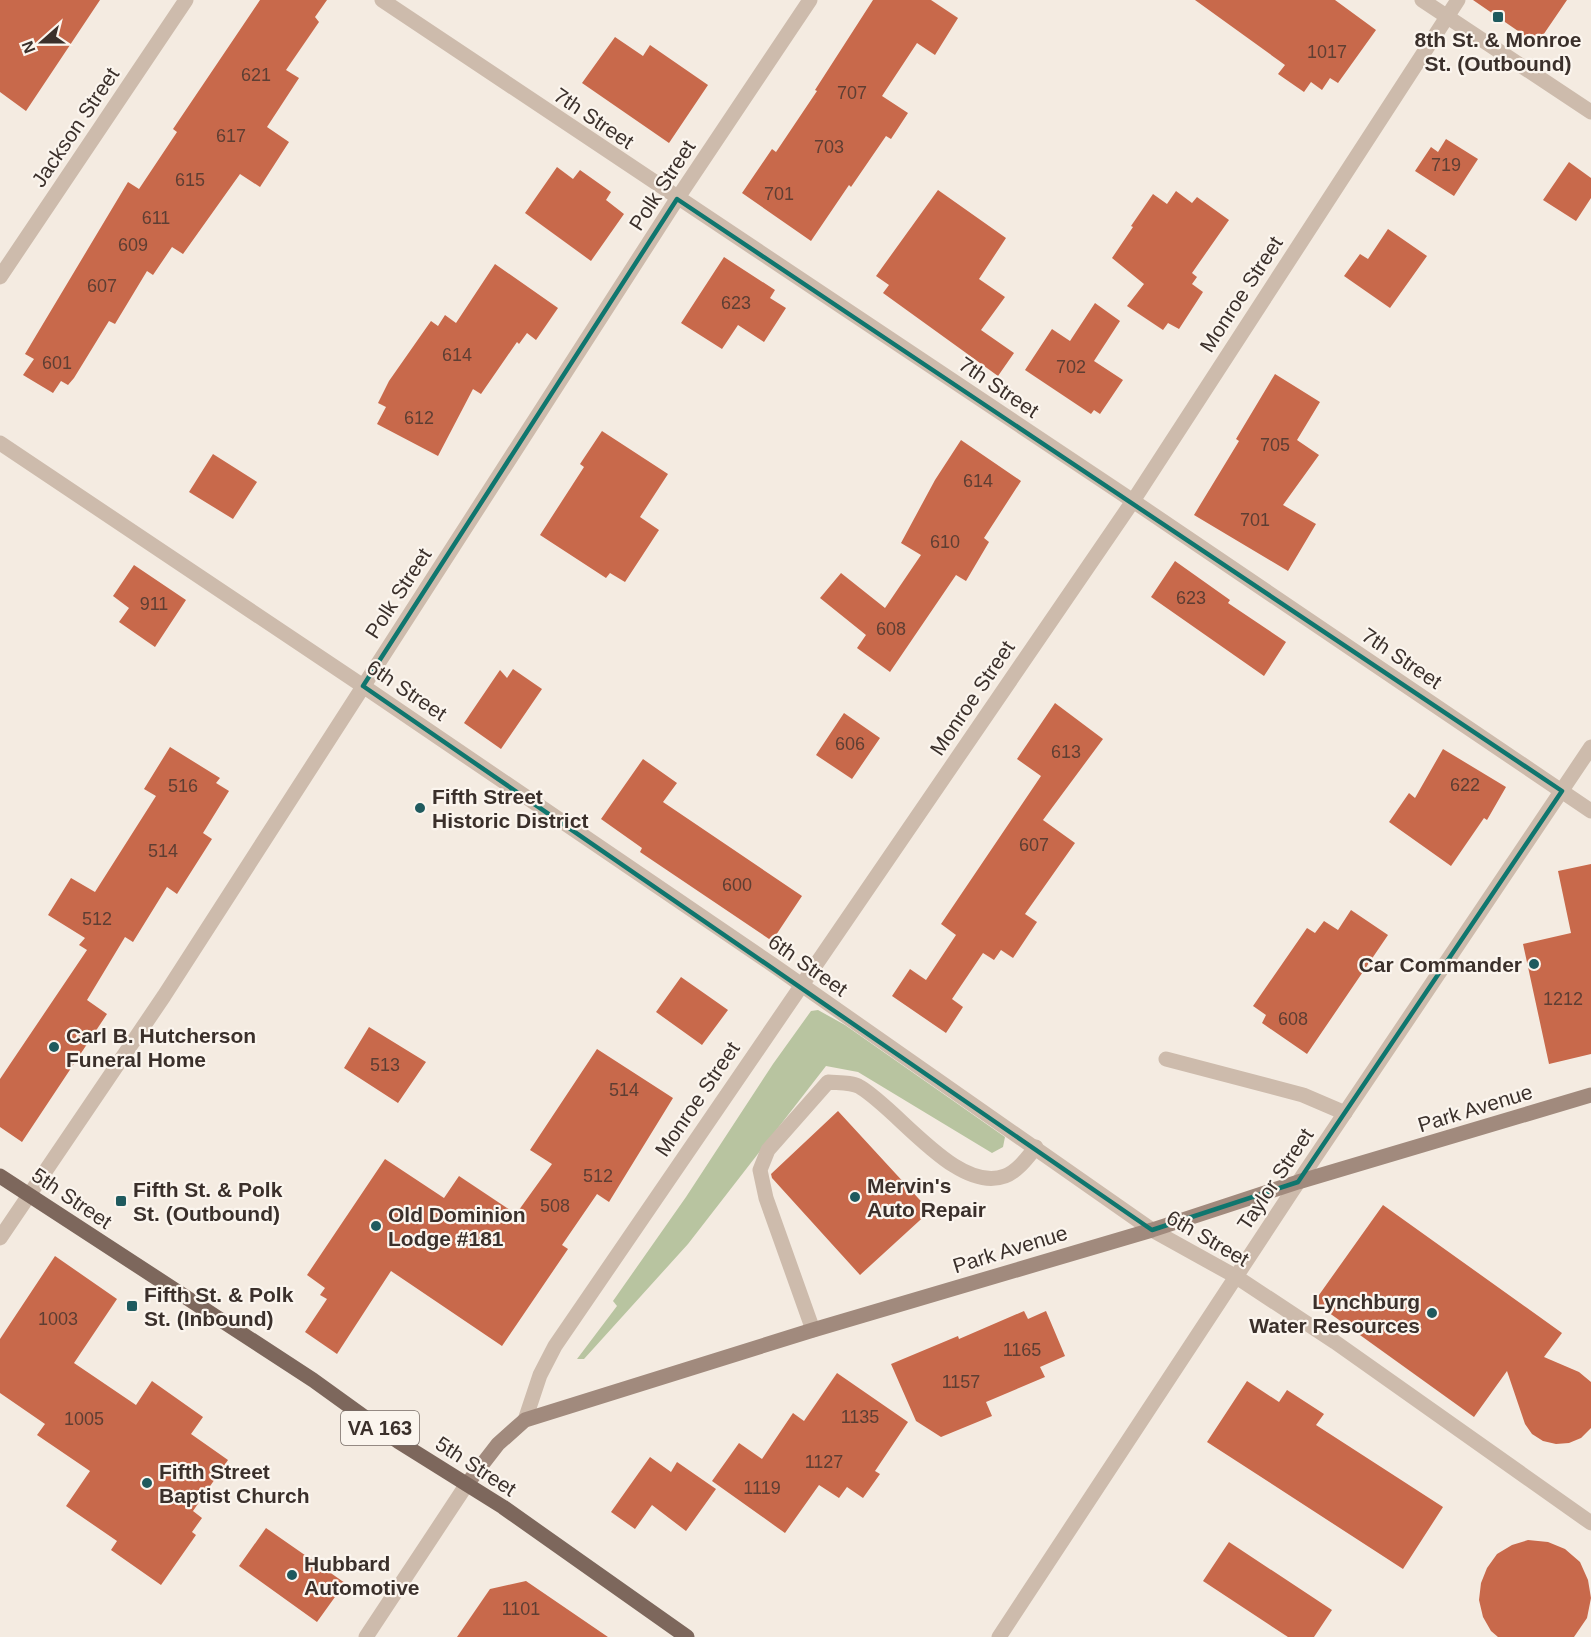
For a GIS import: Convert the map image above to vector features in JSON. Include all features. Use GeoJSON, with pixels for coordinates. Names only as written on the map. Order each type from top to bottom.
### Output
{"type":"FeatureCollection","features":[{"type":"Feature","properties":{"kind":"main road","name":"Park Avenue"},"geometry":{"type":"LineString","coordinates":[[467,1484],[498,1444],[525,1420],[813,1330],[1152,1230],[1298,1182],[1591,1095]]}},
{"type":"Feature","properties":{"kind":"main road","name":"5th Street"},"geometry":{"type":"LineString","coordinates":[[0,1176],[313,1380],[399,1442],[467,1484],[687,1637]]}},
{"type":"Feature","properties":{"kind":"street","name":"Jackson Street"},"geometry":{"type":"LineString","coordinates":[[0,276],[186,0]]}},
{"type":"Feature","properties":{"kind":"street","name":"7th Street"},"geometry":{"type":"LineString","coordinates":[[382,0],[677,199],[1133,501],[1591,811]]}},
{"type":"Feature","properties":{"kind":"street","name":"Polk Street"},"geometry":{"type":"LineString","coordinates":[[0,1238],[165,996],[677,199],[810,0]]}},
{"type":"Feature","properties":{"kind":"street"},"geometry":{"type":"LineString","coordinates":[[1422,0],[1591,112]]}},
{"type":"Feature","properties":{"kind":"street","name":"Monroe Street"},"geometry":{"type":"LineString","coordinates":[[525,1420],[540,1375],[555,1346],[1133,501],[1458,0]]}},
{"type":"Feature","properties":{"kind":"street","name":"6th Street"},"geometry":{"type":"LineString","coordinates":[[0,443],[363,686],[1036,1147],[1152,1230],[1235,1276],[1335,1342],[1591,1523]]}},
{"type":"Feature","properties":{"kind":"street","name":"Taylor Street"},"geometry":{"type":"LineString","coordinates":[[999,1637],[1235,1276],[1591,747]]}},
{"type":"Feature","properties":{"kind":"street"},"geometry":{"type":"LineString","coordinates":[[1166,1059],[1303,1095],[1345,1113]]}},
{"type":"Feature","properties":{"kind":"street"},"geometry":{"type":"LineString","coordinates":[[813,1330],[766,1198],[760,1170],[768,1150],[828,1082],[858,1086],[952,1166],[980,1178],[1005,1176],[1024,1162],[1036,1147]]}},
{"type":"Feature","properties":{"kind":"street"},"geometry":{"type":"LineString","coordinates":[[366,1637],[467,1484]]}},
{"type":"Feature","properties":{"kind":"highlighted area"},"geometry":{"type":"Polygon","coordinates":[[[677,199],[1562,791],[1298,1182],[1152,1230],[363,686],[677,199]]]}},
{"type":"Feature","properties":{"kind":"green space"},"geometry":{"type":"Polygon","coordinates":[[[818,1010],[845,1025],[1005,1137],[1003,1147],[992,1153],[858,1072],[826,1066],[688,1244],[584,1359],[577,1359],[617,1306],[613,1301],[686,1197],[773,1064],[811,1011],[818,1010]]]}},
{"type":"Feature","properties":{"kind":"building"},"geometry":{"type":"Polygon","coordinates":[[[0,0],[100,0],[26,111],[0,92],[0,0]]]}},
{"type":"Feature","properties":{"kind":"building"},"geometry":{"type":"Polygon","coordinates":[[[260,0],[327,0],[315,17],[319,22],[286,70],[299,78],[267,127],[289,142],[260,187],[240,174],[183,254],[172,247],[153,275],[147,271],[115,324],[109,321],[74,378],[68,385],[61,381],[53,393],[23,375],[34,359],[25,354],[128,182],[139,189],[177,132],[173,129],[260,0]]]}},
{"type":"Feature","properties":{"kind":"building"},"geometry":{"type":"Polygon","coordinates":[[[873,0],[931,0],[958,18],[935,55],[917,43],[882,96],[908,113],[891,139],[886,136],[811,241],[742,193],[772,149],[776,152],[873,0]]]}},
{"type":"Feature","properties":{"kind":"building"},"geometry":{"type":"Polygon","coordinates":[[[1195,0],[1335,0],[1376,30],[1338,83],[1330,78],[1322,90],[1311,82],[1304,92],[1278,74],[1285,65],[1195,0]]]}},
{"type":"Feature","properties":{"kind":"building"},"geometry":{"type":"Polygon","coordinates":[[[1473,0],[1567,0],[1537,44],[1473,0]]]}},
{"type":"Feature","properties":{"kind":"building"},"geometry":{"type":"Polygon","coordinates":[[[615,37],[643,56],[650,45],[708,85],[669,143],[582,83],[615,37]]]}},
{"type":"Feature","properties":{"kind":"building"},"geometry":{"type":"Polygon","coordinates":[[[1446,139],[1478,159],[1454,196],[1415,171],[1431,147],[1438,152],[1446,139]]]}},
{"type":"Feature","properties":{"kind":"building"},"geometry":{"type":"Polygon","coordinates":[[[1569,162],[1591,178],[1591,198],[1576,221],[1543,200],[1569,162]]]}},
{"type":"Feature","properties":{"kind":"building"},"geometry":{"type":"Polygon","coordinates":[[[557,167],[573,179],[580,170],[611,192],[606,200],[624,214],[591,261],[525,213],[557,167]]]}},
{"type":"Feature","properties":{"kind":"building"},"geometry":{"type":"Polygon","coordinates":[[[938,190],[1006,238],[979,279],[1005,297],[981,330],[1014,353],[998,376],[883,293],[889,285],[876,276],[938,190]]]}},
{"type":"Feature","properties":{"kind":"building"},"geometry":{"type":"Polygon","coordinates":[[[1176,191],[1192,203],[1197,197],[1229,220],[1192,273],[1197,277],[1192,284],[1203,292],[1179,329],[1168,323],[1163,330],[1127,306],[1144,284],[1112,258],[1153,194],[1167,204],[1176,191]]]}},
{"type":"Feature","properties":{"kind":"building"},"geometry":{"type":"Polygon","coordinates":[[[1388,229],[1427,256],[1390,308],[1344,276],[1360,254],[1368,259],[1388,229]]]}},
{"type":"Feature","properties":{"kind":"building"},"geometry":{"type":"Polygon","coordinates":[[[724,257],[775,290],[770,298],[786,308],[764,342],[738,325],[722,349],[681,323],[724,257]]]}},
{"type":"Feature","properties":{"kind":"building"},"geometry":{"type":"Polygon","coordinates":[[[495,264],[558,308],[536,340],[527,333],[519,344],[517,342],[481,394],[473,389],[438,456],[377,424],[386,407],[378,403],[389,381],[431,321],[438,326],[445,315],[456,323],[495,264]]]}},
{"type":"Feature","properties":{"kind":"building"},"geometry":{"type":"Polygon","coordinates":[[[1095,303],[1120,321],[1094,361],[1123,380],[1100,414],[1094,410],[1091,414],[1025,370],[1052,329],[1070,341],[1095,303]]]}},
{"type":"Feature","properties":{"kind":"building"},"geometry":{"type":"Polygon","coordinates":[[[1275,374],[1320,402],[1297,440],[1319,455],[1283,505],[1316,524],[1288,571],[1194,515],[1239,441],[1236,439],[1275,374]]]}},
{"type":"Feature","properties":{"kind":"building"},"geometry":{"type":"Polygon","coordinates":[[[602,431],[668,474],[640,517],[659,530],[625,582],[610,573],[606,578],[540,535],[584,467],[580,464],[602,431]]]}},
{"type":"Feature","properties":{"kind":"building"},"geometry":{"type":"Polygon","coordinates":[[[961,440],[1021,481],[984,538],[989,542],[966,581],[956,575],[890,672],[857,648],[866,635],[820,598],[841,573],[885,608],[921,555],[901,543],[935,480],[961,440]]]}},
{"type":"Feature","properties":{"kind":"building"},"geometry":{"type":"Polygon","coordinates":[[[213,454],[257,482],[233,519],[189,492],[213,454]]]}},
{"type":"Feature","properties":{"kind":"building"},"geometry":{"type":"Polygon","coordinates":[[[1175,561],[1230,600],[1228,603],[1286,642],[1264,676],[1151,597],[1175,561]]]}},
{"type":"Feature","properties":{"kind":"building"},"geometry":{"type":"Polygon","coordinates":[[[134,565],[186,600],[155,647],[119,622],[129,608],[113,596],[134,565]]]}},
{"type":"Feature","properties":{"kind":"building"},"geometry":{"type":"Polygon","coordinates":[[[513,669],[542,689],[501,749],[464,723],[500,670],[507,678],[513,669]]]}},
{"type":"Feature","properties":{"kind":"building"},"geometry":{"type":"Polygon","coordinates":[[[1055,703],[1103,739],[1043,820],[1075,843],[1025,914],[1037,922],[1013,958],[1001,950],[994,960],[983,953],[952,999],[963,1007],[946,1033],[892,996],[910,969],[926,980],[956,935],[941,924],[1041,776],[1017,759],[1055,703]]]}},
{"type":"Feature","properties":{"kind":"building"},"geometry":{"type":"Polygon","coordinates":[[[844,713],[880,738],[852,779],[816,755],[844,713]]]}},
{"type":"Feature","properties":{"kind":"building"},"geometry":{"type":"Polygon","coordinates":[[[170,747],[220,778],[216,783],[229,791],[203,833],[212,839],[177,894],[167,887],[133,942],[125,937],[87,1000],[107,1014],[22,1142],[0,1127],[0,1079],[87,950],[79,945],[85,938],[48,915],[71,878],[95,892],[156,796],[144,789],[170,747]]]}},
{"type":"Feature","properties":{"kind":"building"},"geometry":{"type":"Polygon","coordinates":[[[1443,749],[1506,787],[1487,820],[1484,818],[1451,866],[1389,822],[1409,793],[1415,798],[1443,749]]]}},
{"type":"Feature","properties":{"kind":"building"},"geometry":{"type":"Polygon","coordinates":[[[643,759],[677,783],[663,802],[802,896],[772,941],[640,852],[642,848],[601,819],[643,759]]]}},
{"type":"Feature","properties":{"kind":"building"},"geometry":{"type":"Polygon","coordinates":[[[1591,864],[1591,1054],[1549,1064],[1523,944],[1571,933],[1558,871],[1591,864]]]}},
{"type":"Feature","properties":{"kind":"building"},"geometry":{"type":"Polygon","coordinates":[[[1351,910],[1388,935],[1307,1054],[1262,1023],[1266,1015],[1253,1006],[1307,928],[1315,933],[1324,921],[1338,930],[1351,910]]]}},
{"type":"Feature","properties":{"kind":"building"},"geometry":{"type":"Polygon","coordinates":[[[681,977],[728,1010],[702,1045],[656,1012],[681,977]]]}},
{"type":"Feature","properties":{"kind":"building"},"geometry":{"type":"Polygon","coordinates":[[[369,1027],[426,1062],[398,1103],[344,1068],[369,1027]]]}},
{"type":"Feature","properties":{"kind":"building"},"geometry":{"type":"Polygon","coordinates":[[[597,1049],[673,1098],[609,1202],[597,1194],[562,1245],[568,1249],[502,1346],[391,1271],[337,1354],[305,1332],[327,1299],[320,1295],[325,1288],[307,1275],[385,1159],[444,1198],[459,1176],[516,1214],[552,1164],[530,1150],[597,1049]]]}},
{"type":"Feature","properties":{"kind":"building"},"geometry":{"type":"Polygon","coordinates":[[[838,1111],[930,1211],[860,1275],[772,1178],[771,1174],[838,1111]]]}},
{"type":"Feature","properties":{"kind":"building","name":"Lynchburg Water Resources"},"geometry":{"type":"Polygon","coordinates":[[[1383,1205],[1562,1333],[1544,1357],[1579,1372],[1591,1382],[1591,1428],[1581,1438],[1569,1443],[1556,1444],[1543,1441],[1532,1434],[1525,1424],[1507,1371],[1474,1417],[1314,1302],[1383,1205]]]}},
{"type":"Feature","properties":{"kind":"building"},"geometry":{"type":"Polygon","coordinates":[[[55,1256],[117,1299],[74,1363],[136,1405],[152,1381],[203,1417],[191,1434],[228,1460],[193,1511],[202,1518],[192,1532],[196,1535],[161,1585],[111,1550],[117,1541],[66,1506],[90,1471],[37,1435],[45,1424],[0,1393],[0,1339],[55,1256]]]}},
{"type":"Feature","properties":{"kind":"building"},"geometry":{"type":"Polygon","coordinates":[[[1024,1311],[1028,1319],[1046,1311],[1065,1356],[1040,1367],[1045,1377],[986,1402],[992,1416],[941,1437],[916,1421],[891,1364],[958,1336],[959,1339],[1024,1311]]]}},
{"type":"Feature","properties":{"kind":"building"},"geometry":{"type":"Polygon","coordinates":[[[837,1373],[908,1422],[875,1471],[880,1474],[863,1498],[847,1487],[839,1498],[819,1485],[785,1533],[712,1481],[739,1443],[762,1459],[793,1413],[804,1421],[837,1373]]]}},
{"type":"Feature","properties":{"kind":"building"},"geometry":{"type":"Polygon","coordinates":[[[1247,1381],[1279,1402],[1287,1390],[1324,1414],[1316,1425],[1443,1507],[1403,1569],[1207,1442],[1247,1381]]]}},
{"type":"Feature","properties":{"kind":"building"},"geometry":{"type":"Polygon","coordinates":[[[650,1457],[671,1472],[677,1462],[716,1489],[686,1531],[652,1505],[635,1529],[611,1512],[650,1457]]]}},
{"type":"Feature","properties":{"kind":"building","name":"Hubbard Automotive"},"geometry":{"type":"Polygon","coordinates":[[[266,1528],[345,1583],[317,1622],[239,1566],[266,1528]]]}},
{"type":"Feature","properties":{"kind":"building"},"geometry":{"type":"Polygon","coordinates":[[[1528,1540],[1548,1542],[1565,1549],[1580,1562],[1588,1580],[1591,1598],[1587,1618],[1574,1637],[1498,1637],[1491,1631],[1483,1617],[1479,1600],[1481,1583],[1487,1568],[1497,1554],[1512,1545],[1528,1540]]]}},
{"type":"Feature","properties":{"kind":"building"},"geometry":{"type":"Polygon","coordinates":[[[1229,1542],[1332,1610],[1314,1637],[1288,1637],[1203,1581],[1229,1542]]]}},
{"type":"Feature","properties":{"kind":"building"},"geometry":{"type":"Polygon","coordinates":[[[526,1581],[608,1637],[457,1637],[490,1589],[526,1581]]]}},
{"type":"Feature","properties":{"kind":"place","name":"8th St. & Monroe St. (Outbound)"},"geometry":{"type":"Point","coordinates":[1498,17]}},
{"type":"Feature","properties":{"kind":"place","name":"Fifth Street Historic District"},"geometry":{"type":"Point","coordinates":[420,808]}},
{"type":"Feature","properties":{"kind":"place","name":"Car Commander"},"geometry":{"type":"Point","coordinates":[1534,964]}},
{"type":"Feature","properties":{"kind":"place","name":"Carl B. Hutcherson Funeral Home"},"geometry":{"type":"Point","coordinates":[54,1047]}},
{"type":"Feature","properties":{"kind":"place","name":"Mervin's Auto Repair"},"geometry":{"type":"Point","coordinates":[855,1197]}},
{"type":"Feature","properties":{"kind":"place","name":"Fifth St. & Polk St. (Outbound)"},"geometry":{"type":"Point","coordinates":[121,1201]}},
{"type":"Feature","properties":{"kind":"place","name":"Old Dominion Lodge #181"},"geometry":{"type":"Point","coordinates":[376,1226]}},
{"type":"Feature","properties":{"kind":"place","name":"Fifth St. & Polk St. (Inbound)"},"geometry":{"type":"Point","coordinates":[132,1306]}},
{"type":"Feature","properties":{"kind":"place","name":"Lynchburg Water Resources"},"geometry":{"type":"Point","coordinates":[1432,1313]}},
{"type":"Feature","properties":{"kind":"place","name":"Fifth Street Baptist Church"},"geometry":{"type":"Point","coordinates":[147,1483]}},
{"type":"Feature","properties":{"kind":"place","name":"Hubbard Automotive"},"geometry":{"type":"Point","coordinates":[292,1575]}}]}
